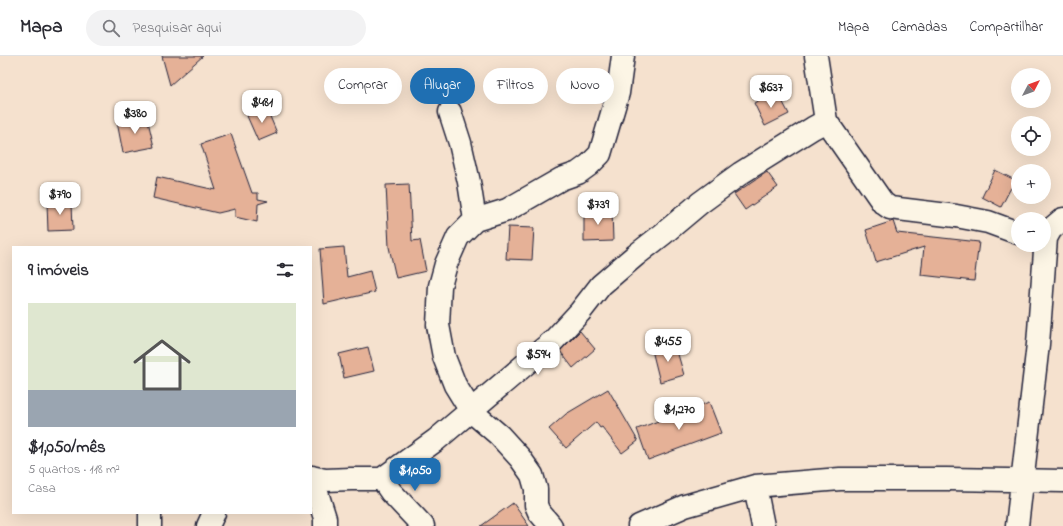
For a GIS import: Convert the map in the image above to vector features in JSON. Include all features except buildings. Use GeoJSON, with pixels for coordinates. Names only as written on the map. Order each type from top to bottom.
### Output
{"type":"FeatureCollection","features":[{"type":"Feature","properties":{"kind":"street"},"geometry":{"type":"LineString","coordinates":[[551,526],[539,512],[536,505],[536,489],[532,475],[520,458],[499,435],[470,411],[455,385],[444,357],[438,325],[440,286],[446,264],[458,237],[475,220],[507,210],[561,179],[578,173],[600,154],[618,93],[623,56]]}},
{"type":"Feature","properties":{"kind":"street"},"geometry":{"type":"LineString","coordinates":[[816,56],[826,121],[883,203],[890,208],[956,216],[988,222],[1011,230]]}},
{"type":"Feature","properties":{"kind":"street"},"geometry":{"type":"LineString","coordinates":[[450,112],[460,143],[469,182],[475,220]]}},
{"type":"Feature","properties":{"kind":"street"},"geometry":{"type":"LineString","coordinates":[[312,477],[325,480],[382,479],[436,440],[554,340],[580,312],[601,286],[636,255],[700,203],[741,172],[826,121]]}},
{"type":"Feature","properties":{"kind":"street"},"geometry":{"type":"LineString","coordinates":[[1051,230],[1063,219]]}},
{"type":"Feature","properties":{"kind":"street"},"geometry":{"type":"LineString","coordinates":[[1017,526],[1038,344],[1044,252]]}},
{"type":"Feature","properties":{"kind":"street"},"geometry":{"type":"LineString","coordinates":[[382,479],[391,492],[423,526]]}},
{"type":"Feature","properties":{"kind":"street"},"geometry":{"type":"LineString","coordinates":[[639,526],[685,506],[755,486],[840,479],[1063,481]]}},
{"type":"Feature","properties":{"kind":"street"},"geometry":{"type":"LineString","coordinates":[[312,480],[325,518],[325,526]]}},
{"type":"Feature","properties":{"kind":"street"},"geometry":{"type":"LineString","coordinates":[[755,486],[763,526]]}},
{"type":"Feature","properties":{"kind":"street"},"geometry":{"type":"LineString","coordinates":[[150,514],[150,526]]}},
{"type":"Feature","properties":{"kind":"street"},"geometry":{"type":"LineString","coordinates":[[208,526],[214,514]]}}]}
